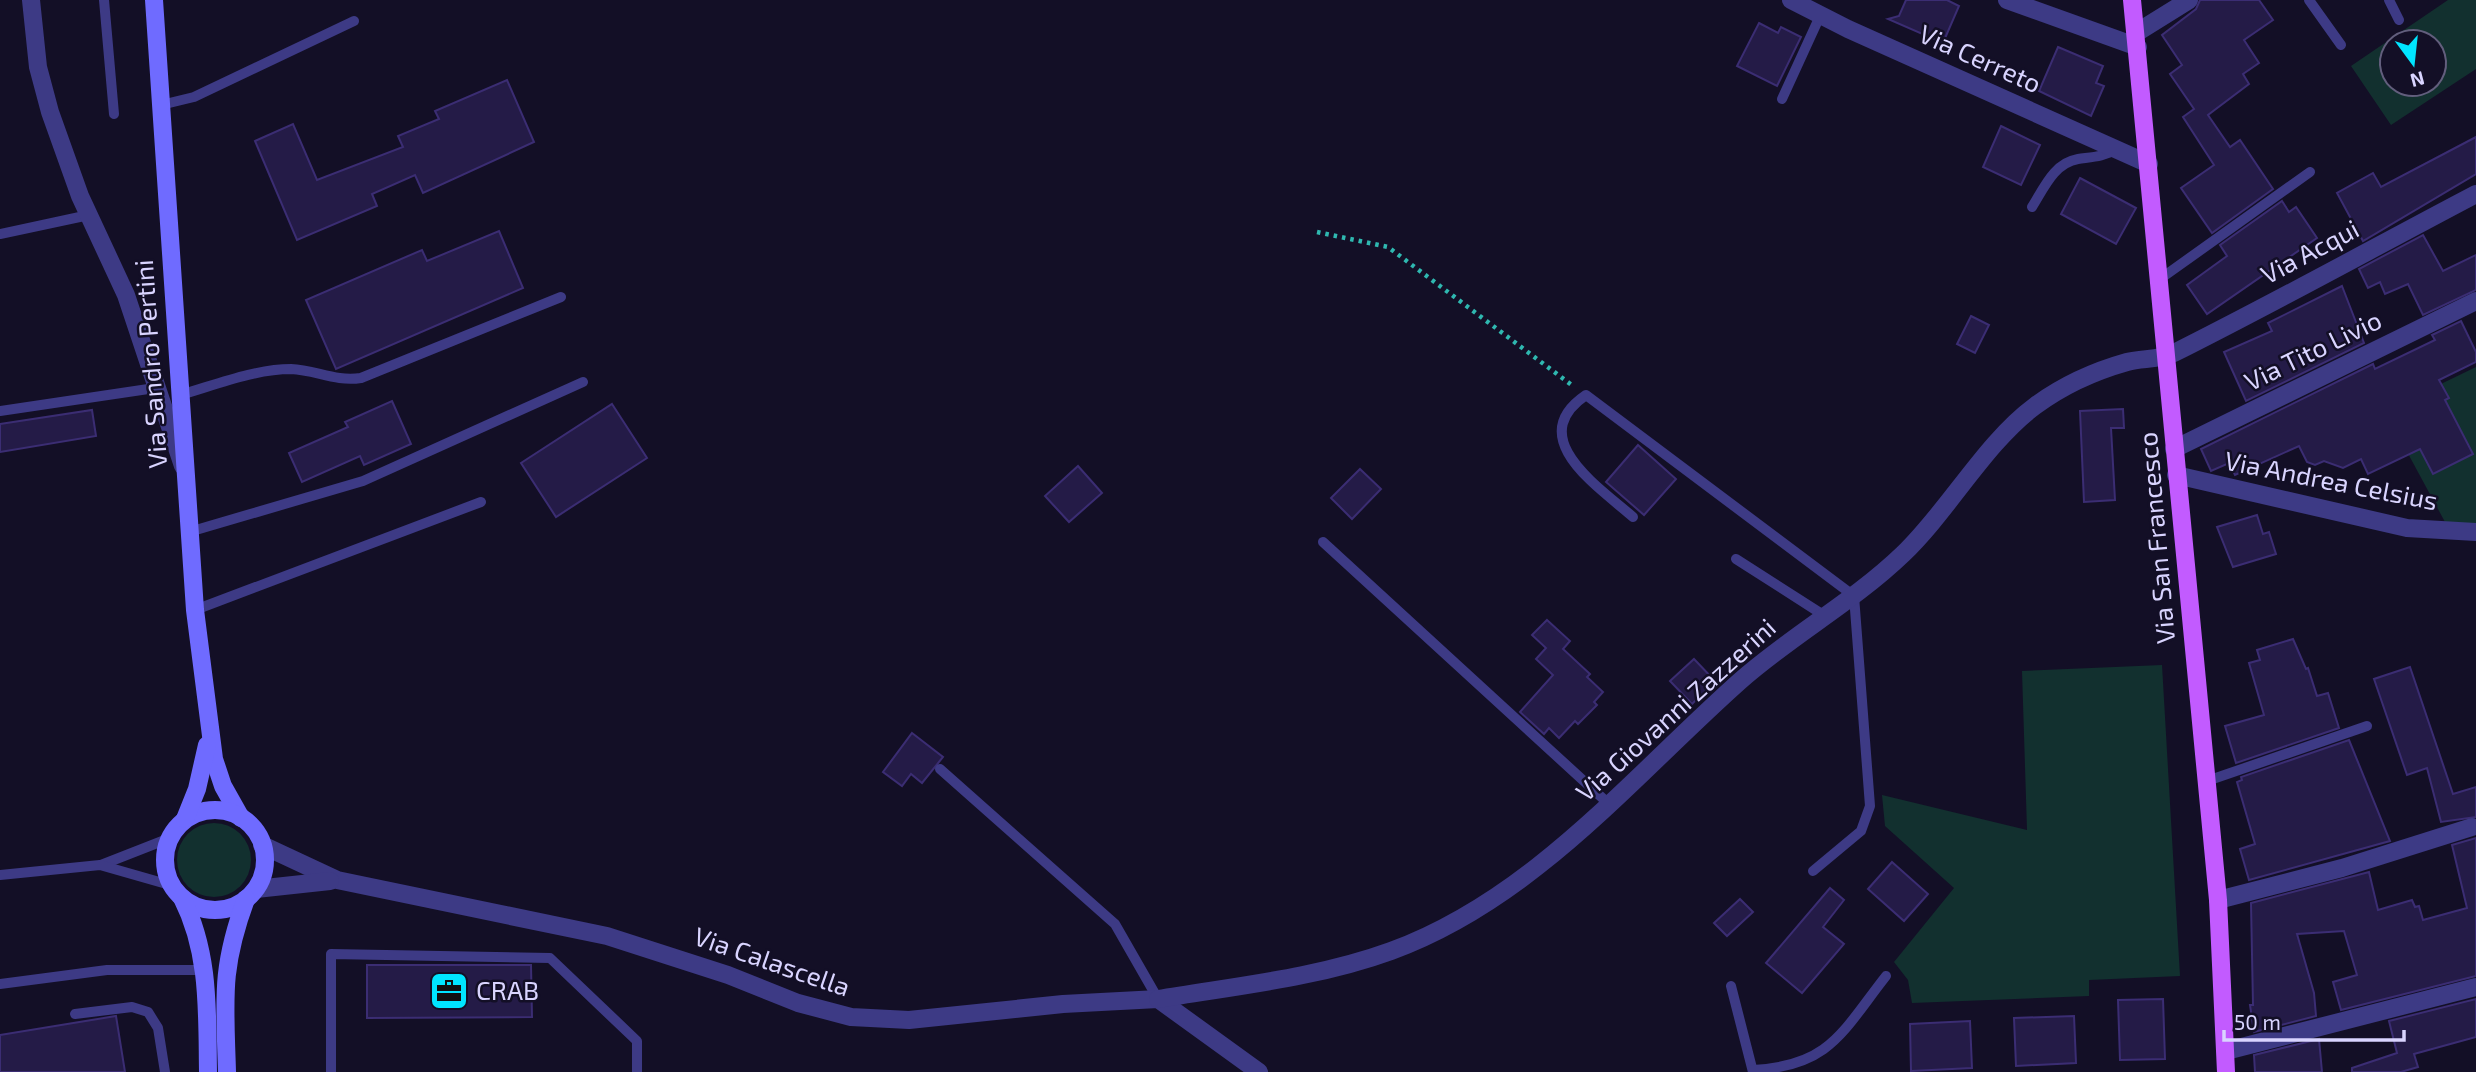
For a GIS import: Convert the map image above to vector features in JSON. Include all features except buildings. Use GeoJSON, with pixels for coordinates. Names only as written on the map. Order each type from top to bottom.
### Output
{"type":"FeatureCollection","features":[{"type":"Feature","properties":{"kind":"main road","name":"Via Sandro Pertini"},"geometry":{"type":"LineString","coordinates":[[154,0],[184,469],[195,610],[208,724],[217,768],[241,818],[254,830],[262,845]]}},
{"type":"Feature","properties":{"kind":"main road","name":"Via San Francesco"},"geometry":{"type":"LineString","coordinates":[[2132,0],[2218,900],[2226,1072]]}},
{"type":"Feature","properties":{"kind":"main road","name":"Via Sandro Pertini"},"geometry":{"type":"LineString","coordinates":[[170,838],[185,819],[205,760],[208,724]]}},
{"type":"Feature","properties":{"kind":"main road"},"geometry":{"type":"LineString","coordinates":[[185,819],[213,810],[241,818]]}},
{"type":"Feature","properties":{"kind":"main road"},"geometry":{"type":"LineString","coordinates":[[170,838],[164,861],[199,940],[204,970],[208,1072]]}},
{"type":"Feature","properties":{"kind":"main road"},"geometry":{"type":"LineString","coordinates":[[227,1072],[224,999],[226,965],[251,895],[263,872],[262,845]]}},
{"type":"Feature","properties":{"kind":"main road"},"geometry":{"type":"LineString","coordinates":[[176,892],[197,907],[214,911],[231,908],[251,895]]}},
{"type":"Feature","properties":{"kind":"street"},"geometry":{"type":"LineString","coordinates":[[31,0],[41,81],[71,173],[126,295],[184,469]]}},
{"type":"Feature","properties":{"kind":"street","name":"Via Cerreto"},"geometry":{"type":"LineString","coordinates":[[1791,0],[1820,16],[2149,164]]}},
{"type":"Feature","properties":{"kind":"street"},"geometry":{"type":"LineString","coordinates":[[2007,0],[2137,40],[2189,0]]}},
{"type":"Feature","properties":{"kind":"street","name":"Via Acqui"},"geometry":{"type":"LineString","coordinates":[[2168,356],[2476,194]]}},
{"type":"Feature","properties":{"kind":"street","name":"Via Tito Livio"},"geometry":{"type":"LineString","coordinates":[[2174,449],[2476,301]]}},
{"type":"Feature","properties":{"kind":"street","name":"Via Giovanni Zazzerini"},"geometry":{"type":"LineString","coordinates":[[1158,999],[1317,971],[1362,960],[1411,943],[1464,915],[1526,874],[1611,805],[1742,680],[1854,596],[1907,550],[2009,429],[2036,405],[2105,369],[2168,356]]}},
{"type":"Feature","properties":{"kind":"street","name":"Via Andrea Celsius"},"geometry":{"type":"LineString","coordinates":[[2176,475],[2407,528],[2476,532]]}},
{"type":"Feature","properties":{"kind":"street"},"geometry":{"type":"LineString","coordinates":[[2218,900],[2342,868],[2472,827]]}},
{"type":"Feature","properties":{"kind":"street","name":"Via Calascella"},"geometry":{"type":"LineString","coordinates":[[262,845],[337,880],[607,936],[719,972],[798,1003],[851,1017],[909,1020],[1085,1002],[1158,999]]}},
{"type":"Feature","properties":{"kind":"street","name":"Via Calascella"},"geometry":{"type":"LineString","coordinates":[[251,895],[337,880]]}},
{"type":"Feature","properties":{"kind":"street"},"geometry":{"type":"LineString","coordinates":[[2227,1051],[2476,988]]}},
{"type":"Feature","properties":{"kind":"street"},"geometry":{"type":"LineString","coordinates":[[1158,999],[1259,1072]]}},
{"type":"Feature","properties":{"kind":"lane"},"geometry":{"type":"LineString","coordinates":[[104,0],[114,114]]}},
{"type":"Feature","properties":{"kind":"lane"},"geometry":{"type":"LineString","coordinates":[[2309,0],[2341,45]]}},
{"type":"Feature","properties":{"kind":"lane"},"geometry":{"type":"LineString","coordinates":[[2389,0],[2399,20]]}},
{"type":"Feature","properties":{"kind":"lane"},"geometry":{"type":"LineString","coordinates":[[1782,99],[1820,16]]}},
{"type":"Feature","properties":{"kind":"lane"},"geometry":{"type":"LineString","coordinates":[[161,105],[194,97],[354,21]]}},
{"type":"Feature","properties":{"kind":"lane"},"geometry":{"type":"LineString","coordinates":[[2032,206],[2053,174],[2067,163],[2116,149]]}},
{"type":"Feature","properties":{"kind":"lane"},"geometry":{"type":"LineString","coordinates":[[2160,279],[2310,172]]}},
{"type":"Feature","properties":{"kind":"lane"},"geometry":{"type":"LineString","coordinates":[[0,234],[89,215]]}},
{"type":"Feature","properties":{"kind":"lane"},"geometry":{"type":"LineString","coordinates":[[180,395],[279,369],[309,371],[340,380],[361,378],[561,297]]}},
{"type":"Feature","properties":{"kind":"lane"},"geometry":{"type":"LineString","coordinates":[[189,532],[363,481],[583,382]]}},
{"type":"Feature","properties":{"kind":"lane"},"geometry":{"type":"LineString","coordinates":[[0,411],[155,388]]}},
{"type":"Feature","properties":{"kind":"lane"},"geometry":{"type":"LineString","coordinates":[[1633,516],[1582,472],[1564,444],[1563,418],[1586,396],[1854,596],[1868,815],[1852,840],[1813,871]]}},
{"type":"Feature","properties":{"kind":"lane"},"geometry":{"type":"LineString","coordinates":[[195,610],[481,502]]}},
{"type":"Feature","properties":{"kind":"lane"},"geometry":{"type":"LineString","coordinates":[[1323,542],[1611,805]]}},
{"type":"Feature","properties":{"kind":"lane"},"geometry":{"type":"LineString","coordinates":[[1736,559],[1825,616]]}},
{"type":"Feature","properties":{"kind":"lane"},"geometry":{"type":"LineString","coordinates":[[2207,781],[2367,726]]}},
{"type":"Feature","properties":{"kind":"lane"},"geometry":{"type":"LineString","coordinates":[[940,769],[1115,924],[1158,999]]}},
{"type":"Feature","properties":{"kind":"lane"},"geometry":{"type":"LineString","coordinates":[[0,875],[100,866],[170,838]]}},
{"type":"Feature","properties":{"kind":"lane"},"geometry":{"type":"LineString","coordinates":[[100,866],[176,892]]}},
{"type":"Feature","properties":{"kind":"lane"},"geometry":{"type":"LineString","coordinates":[[331,1072],[331,954],[550,958],[637,1041],[637,1072]]}},
{"type":"Feature","properties":{"kind":"lane"},"geometry":{"type":"LineString","coordinates":[[0,984],[120,970],[204,970]]}},
{"type":"Feature","properties":{"kind":"lane"},"geometry":{"type":"LineString","coordinates":[[1731,986],[1753,1071],[1790,1067],[1821,1053],[1886,976]]}},
{"type":"Feature","properties":{"kind":"lane"},"geometry":{"type":"LineString","coordinates":[[75,1014],[132,1007],[148,1012],[158,1028],[165,1072]]}},
{"type":"Feature","properties":{"kind":"path"},"geometry":{"type":"LineString","coordinates":[[1317,232],[1388,247],[1586,396]]}},
{"type":"Feature","properties":{"kind":"green space"},"geometry":{"type":"Polygon","coordinates":[[[2448,0],[2476,0],[2476,69],[2448,87],[2448,28],[2407,28],[2448,0]]]}},
{"type":"Feature","properties":{"kind":"green space"},"geometry":{"type":"Polygon","coordinates":[[[2378,48],[2378,98],[2432,98],[2391,125],[2351,66],[2378,48]]]}},
{"type":"Feature","properties":{"kind":"green space"},"geometry":{"type":"Polygon","coordinates":[[[2476,367],[2476,524],[2445,522],[2385,411],[2476,367]]]}},
{"type":"Feature","properties":{"kind":"green space"},"geometry":{"type":"Polygon","coordinates":[[[2162,665],[2180,976],[2089,980],[2089,996],[1912,1003],[1908,980],[1894,962],[1954,888],[1885,826],[1882,795],[2027,830],[2022,671],[2162,665]]]}},
{"type":"Feature","properties":{"kind":"green space"},"geometry":{"type":"Polygon","coordinates":[[[214,823],[235,829],[245,839],[251,860],[245,881],[235,891],[214,897],[193,891],[183,881],[177,860],[183,839],[193,829],[214,823]]]}},
{"type":"Feature","properties":{"kind":"place","name":"CRAB"},"geometry":{"type":"Point","coordinates":[449,991]}}]}
